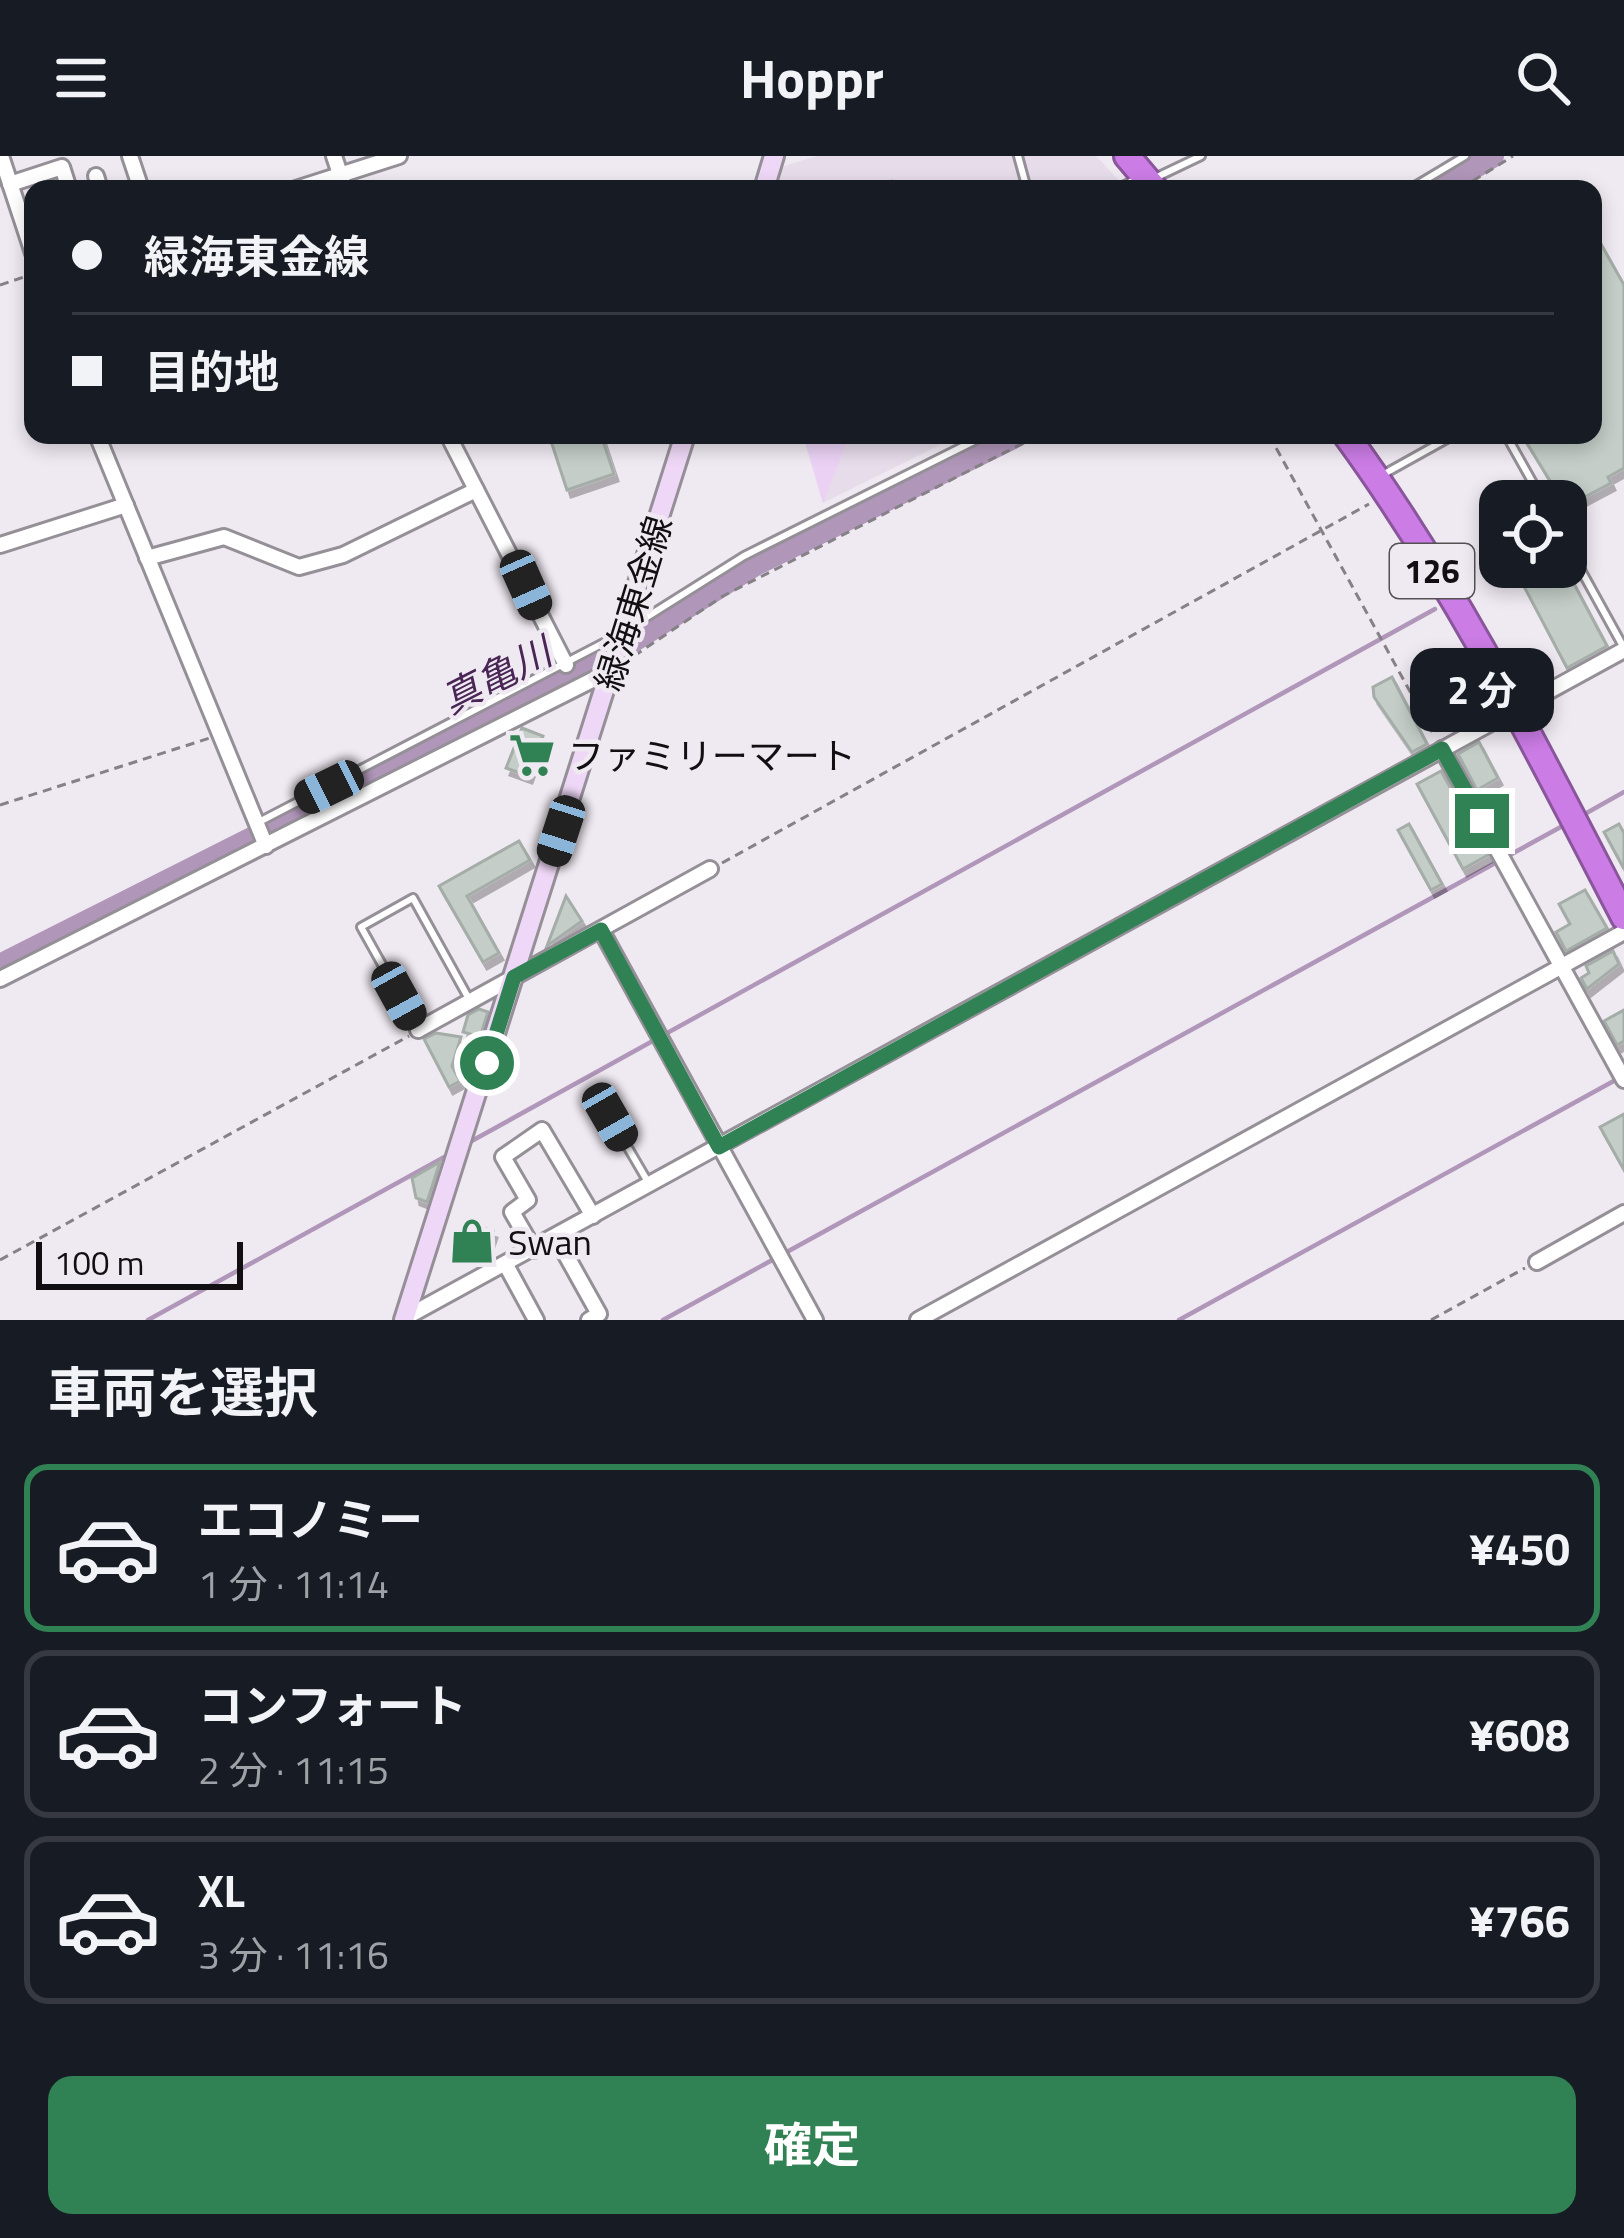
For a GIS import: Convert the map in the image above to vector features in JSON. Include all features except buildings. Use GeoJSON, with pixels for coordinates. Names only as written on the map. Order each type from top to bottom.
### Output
{"type":"FeatureCollection","features":[{"type":"Feature","properties":{"kind":"highway","name":"126"},"geometry":{"type":"LineString","coordinates":[[1352,444],[1514,710],[1624,917]]}},
{"type":"Feature","properties":{"kind":"main road","name":"緑海東金線"},"geometry":{"type":"LineString","coordinates":[[403,1319],[682,444]]}},
{"type":"Feature","properties":{"kind":"street"},"geometry":{"type":"LineString","coordinates":[[1,156],[8,195],[24,232]]}},
{"type":"Feature","properties":{"kind":"street"},"geometry":{"type":"LineString","coordinates":[[347,180],[399,156]]}},
{"type":"Feature","properties":{"kind":"street"},"geometry":{"type":"LineString","coordinates":[[37,180],[62,167],[66,180]]}},
{"type":"Feature","properties":{"kind":"street"},"geometry":{"type":"LineString","coordinates":[[102,444],[266,846]]}},
{"type":"Feature","properties":{"kind":"street"},"geometry":{"type":"LineString","coordinates":[[453,444],[566,665]]}},
{"type":"Feature","properties":{"kind":"street"},"geometry":{"type":"LineString","coordinates":[[147,558],[224,537],[299,567],[343,555],[476,490]]}},
{"type":"Feature","properties":{"kind":"street"},"geometry":{"type":"LineString","coordinates":[[0,545],[126,505]]}},
{"type":"Feature","properties":{"kind":"street"},"geometry":{"type":"LineString","coordinates":[[403,1319],[1624,649]]}},
{"type":"Feature","properties":{"kind":"street"},"geometry":{"type":"LineString","coordinates":[[0,979],[612,670]]}},
{"type":"Feature","properties":{"kind":"street"},"geometry":{"type":"LineString","coordinates":[[1442,749],[1624,1080]]}},
{"type":"Feature","properties":{"kind":"street"},"geometry":{"type":"LineString","coordinates":[[418,1030],[710,869]]}},
{"type":"Feature","properties":{"kind":"street"},"geometry":{"type":"LineString","coordinates":[[601,930],[815,1320]]}},
{"type":"Feature","properties":{"kind":"street"},"geometry":{"type":"LineString","coordinates":[[918,1320],[1624,932]]}},
{"type":"Feature","properties":{"kind":"street"},"geometry":{"type":"LineString","coordinates":[[534,1250],[512,1212],[528,1201],[503,1157],[542,1130],[593,1216]]}},
{"type":"Feature","properties":{"kind":"street"},"geometry":{"type":"LineString","coordinates":[[1537,1262],[1624,1214]]}},
{"type":"Feature","properties":{"kind":"street"},"geometry":{"type":"LineString","coordinates":[[556,1238],[599,1314],[589,1320]]}},
{"type":"Feature","properties":{"kind":"street"},"geometry":{"type":"LineString","coordinates":[[506,1265],[536,1320]]}},
{"type":"Feature","properties":{"kind":"lane"},"geometry":{"type":"LineString","coordinates":[[1144,176],[1201,156]]}},
{"type":"Feature","properties":{"kind":"lane"},"geometry":{"type":"LineString","coordinates":[[1425,180],[1465,156]]}},
{"type":"Feature","properties":{"kind":"lane"},"geometry":{"type":"LineString","coordinates":[[255,824],[566,665],[744,556],[968,444]]}},
{"type":"Feature","properties":{"kind":"lane"},"geometry":{"type":"LineString","coordinates":[[1382,486],[1441,444]]}},
{"type":"Feature","properties":{"kind":"lane"},"geometry":{"type":"LineString","coordinates":[[1511,444],[1531,480]]}},
{"type":"Feature","properties":{"kind":"lane"},"geometry":{"type":"LineString","coordinates":[[1587,581],[1624,649]]}},
{"type":"Feature","properties":{"kind":"lane"},"geometry":{"type":"LineString","coordinates":[[418,1030],[361,927],[412,898],[471,1002]]}},
{"type":"Feature","properties":{"kind":"lane"},"geometry":{"type":"LineString","coordinates":[[610,1117],[650,1186]]}},
{"type":"Feature","properties":{"kind":"path"},"geometry":{"type":"LineString","coordinates":[[1474,180],[1513,156]]}},
{"type":"Feature","properties":{"kind":"path"},"geometry":{"type":"LineString","coordinates":[[612,670],[723,596],[1021,444]]}},
{"type":"Feature","properties":{"kind":"path"},"geometry":{"type":"LineString","coordinates":[[1274,444],[1442,749]]}},
{"type":"Feature","properties":{"kind":"path"},"geometry":{"type":"LineString","coordinates":[[710,869],[1322,530],[1382,486]]}},
{"type":"Feature","properties":{"kind":"path"},"geometry":{"type":"LineString","coordinates":[[0,805],[219,736]]}},
{"type":"Feature","properties":{"kind":"path"},"geometry":{"type":"LineString","coordinates":[[0,1260],[418,1030]]}},
{"type":"Feature","properties":{"kind":"path"},"geometry":{"type":"LineString","coordinates":[[1431,1320],[1537,1262]]}},
{"type":"Feature","properties":{"kind":"shaded area"},"geometry":{"type":"Polygon","coordinates":[[[817,156],[1096,156],[1119,180],[777,180],[781,167],[817,156]]]}},
{"type":"Feature","properties":{"kind":"shaded area"},"geometry":{"type":"Polygon","coordinates":[[[806,444],[942,444],[823,503],[806,444]]]}},
{"type":"Feature","properties":{"kind":"shaded area"},"geometry":{"type":"Polygon","coordinates":[[[806,444],[846,444],[823,503],[806,444]]]}},
{"type":"Feature","properties":{"kind":"waterway","name":"真亀川"},"geometry":{"type":"LineString","coordinates":[[1452,180],[1492,156]]}},
{"type":"Feature","properties":{"kind":"waterway","name":"真亀川"},"geometry":{"type":"LineString","coordinates":[[0,966],[579,674],[755,564],[999,444]]}},
{"type":"Feature","properties":{"kind":"waterway"},"geometry":{"type":"LineString","coordinates":[[468,1143],[1435,609]]}},
{"type":"Feature","properties":{"kind":"waterway"},"geometry":{"type":"LineString","coordinates":[[1583,815],[1624,792]]}},
{"type":"Feature","properties":{"kind":"waterway"},"geometry":{"type":"LineString","coordinates":[[663,1320],[1568,823]]}},
{"type":"Feature","properties":{"kind":"waterway"},"geometry":{"type":"LineString","coordinates":[[1179,1320],[1621,1077]]}},
{"type":"Feature","properties":{"kind":"waterway"},"geometry":{"type":"LineString","coordinates":[[148,1320],[448,1155]]}},
{"type":"Feature","properties":{"kind":"place","name":"ファミリーマート"},"geometry":{"type":"Point","coordinates":[532,755]}},
{"type":"Feature","properties":{"kind":"place","name":"Swan"},"geometry":{"type":"Point","coordinates":[472,1241]}},
{"type":"Feature","properties":{"kind":"route"},"geometry":{"type":"LineString","coordinates":[[487,1063],[514,977],[601,930],[719,1147],[1442,749],[1482,821]]}}]}
